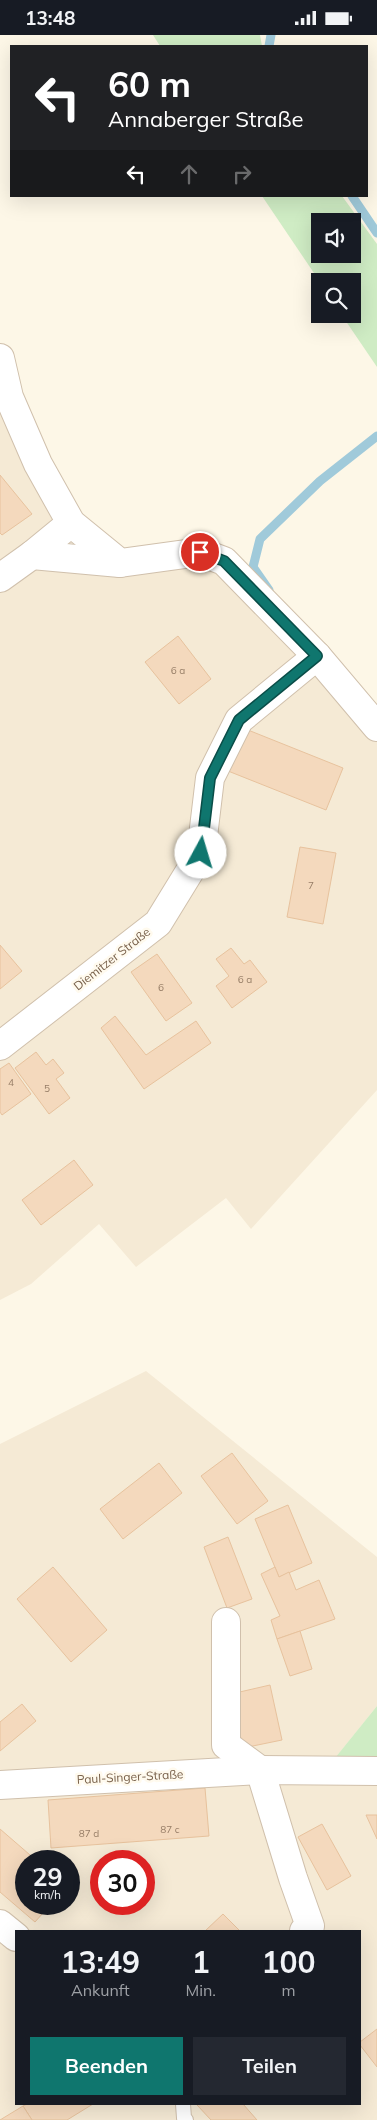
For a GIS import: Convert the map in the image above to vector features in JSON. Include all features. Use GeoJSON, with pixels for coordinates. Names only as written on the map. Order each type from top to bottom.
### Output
{"type":"FeatureCollection","features":[{"type":"Feature","properties":{"kind":"street"},"geometry":{"type":"LineString","coordinates":[[0,358],[10,397],[38,464],[71,523],[120,563]]}},
{"type":"Feature","properties":{"kind":"street"},"geometry":{"type":"LineString","coordinates":[[0,578],[71,523]]}},
{"type":"Feature","properties":{"kind":"street"},"geometry":{"type":"LineString","coordinates":[[32,555],[120,563],[200,552],[224,561],[317,656],[377,727]]}},
{"type":"Feature","properties":{"kind":"street","name":"Diemitzer Straße"},"geometry":{"type":"LineString","coordinates":[[0,1046],[158,923],[201,853],[210,778],[239,720],[317,656]]}},
{"type":"Feature","properties":{"kind":"street"},"geometry":{"type":"LineString","coordinates":[[226,1622],[226,1745],[260,1770],[293,1878],[310,1925],[305,1930]]}},
{"type":"Feature","properties":{"kind":"street","name":"Paul-Singer-Straße"},"geometry":{"type":"LineString","coordinates":[[0,1785],[260,1770],[377,1771]]}},
{"type":"Feature","properties":{"kind":"street"},"geometry":{"type":"LineString","coordinates":[[0,1924],[15,1936]]}},
{"type":"Feature","properties":{"kind":"lane"},"geometry":{"type":"LineString","coordinates":[[183,2105],[184,2118],[186,2120]]}},
{"type":"Feature","properties":{"kind":"shaded area"},"geometry":{"type":"Polygon","coordinates":[[[0,408],[65,528],[32,554],[199,554],[317,656],[239,720],[201,853],[158,923],[0,1046],[0,408]]]}},
{"type":"Feature","properties":{"kind":"shaded area"},"geometry":{"type":"Polygon","coordinates":[[[316,660],[377,741],[377,1090],[251,1229],[226,1198],[136,1267],[99,1224],[31,1284],[0,1300],[0,1047],[158,924],[204,854],[212,778],[241,721],[316,660]]]}},
{"type":"Feature","properties":{"kind":"shaded area"},"geometry":{"type":"Polygon","coordinates":[[[146,1371],[377,1557],[377,1706],[332,1762],[377,1761],[377,2120],[0,2120],[0,1444],[146,1371]]]}},
{"type":"Feature","properties":{"kind":"green space"},"geometry":{"type":"Polygon","coordinates":[[[153,35],[260,35],[262,45],[159,45],[153,35]]]}},
{"type":"Feature","properties":{"kind":"green space"},"geometry":{"type":"Polygon","coordinates":[[[263,197],[343,197],[354,213],[311,213],[311,263],[361,263],[361,222],[377,244],[377,367],[347,323],[361,323],[361,273],[314,273],[263,197]]]}},
{"type":"Feature","properties":{"kind":"green space"},"geometry":{"type":"Polygon","coordinates":[[[377,1706],[377,1761],[331,1763],[377,1706]]]}},
{"type":"Feature","properties":{"kind":"building"},"geometry":{"type":"Polygon","coordinates":[[[0,475],[32,514],[2,535],[0,533],[0,475]]]}},
{"type":"Feature","properties":{"kind":"building"},"geometry":{"type":"Polygon","coordinates":[[[178,636],[211,679],[179,704],[145,662],[178,636]]]}},
{"type":"Feature","properties":{"kind":"building"},"geometry":{"type":"Polygon","coordinates":[[[248,730],[343,768],[326,810],[223,769],[248,730]]]}},
{"type":"Feature","properties":{"kind":"building"},"geometry":{"type":"Polygon","coordinates":[[[300,847],[336,853],[323,924],[287,917],[300,847]]]}},
{"type":"Feature","properties":{"kind":"building"},"geometry":{"type":"Polygon","coordinates":[[[0,945],[22,971],[0,989],[0,945]]]}},
{"type":"Feature","properties":{"kind":"building"},"geometry":{"type":"Polygon","coordinates":[[[231,948],[244,964],[250,960],[267,982],[232,1008],[216,986],[229,976],[216,959],[231,948]]]}},
{"type":"Feature","properties":{"kind":"building"},"geometry":{"type":"Polygon","coordinates":[[[157,954],[192,1003],[166,1021],[131,972],[157,954]]]}},
{"type":"Feature","properties":{"kind":"building"},"geometry":{"type":"Polygon","coordinates":[[[115,1016],[146,1055],[196,1021],[211,1043],[144,1089],[101,1028],[115,1016]]]}},
{"type":"Feature","properties":{"kind":"building"},"geometry":{"type":"Polygon","coordinates":[[[36,1052],[46,1065],[53,1059],[64,1073],[56,1079],[70,1098],[49,1114],[15,1068],[36,1052]]]}},
{"type":"Feature","properties":{"kind":"building"},"geometry":{"type":"Polygon","coordinates":[[[9,1063],[31,1094],[2,1115],[0,1112],[0,1069],[9,1063]]]}},
{"type":"Feature","properties":{"kind":"building"},"geometry":{"type":"Polygon","coordinates":[[[74,1160],[93,1185],[41,1225],[22,1200],[74,1160]]]}},
{"type":"Feature","properties":{"kind":"building"},"geometry":{"type":"Polygon","coordinates":[[[232,1453],[268,1501],[237,1524],[201,1476],[232,1453]]]}},
{"type":"Feature","properties":{"kind":"building"},"geometry":{"type":"Polygon","coordinates":[[[159,1463],[182,1493],[123,1539],[100,1509],[159,1463]]]}},
{"type":"Feature","properties":{"kind":"building"},"geometry":{"type":"Polygon","coordinates":[[[288,1505],[312,1563],[279,1577],[255,1519],[288,1505]]]}},
{"type":"Feature","properties":{"kind":"building"},"geometry":{"type":"Polygon","coordinates":[[[228,1537],[252,1599],[227,1608],[204,1547],[228,1537]]]}},
{"type":"Feature","properties":{"kind":"building"},"geometry":{"type":"Polygon","coordinates":[[[53,1567],[107,1630],[71,1662],[17,1599],[53,1567]]]}},
{"type":"Feature","properties":{"kind":"building"},"geometry":{"type":"Polygon","coordinates":[[[275,1567],[279,1577],[289,1572],[296,1590],[319,1580],[335,1619],[277,1639],[271,1620],[280,1616],[261,1574],[275,1567]]]}},
{"type":"Feature","properties":{"kind":"building"},"geometry":{"type":"Polygon","coordinates":[[[300,1631],[312,1669],[290,1676],[277,1639],[300,1631]]]}},
{"type":"Feature","properties":{"kind":"building"},"geometry":{"type":"Polygon","coordinates":[[[270,1685],[282,1740],[243,1748],[231,1694],[270,1685]]]}},
{"type":"Feature","properties":{"kind":"building"},"geometry":{"type":"Polygon","coordinates":[[[22,1704],[36,1721],[0,1751],[0,1722],[22,1704]]]}},
{"type":"Feature","properties":{"kind":"building"},"geometry":{"type":"Polygon","coordinates":[[[205,1788],[209,1836],[51,1848],[48,1800],[205,1788]]]}},
{"type":"Feature","properties":{"kind":"building"},"geometry":{"type":"Polygon","coordinates":[[[366,1815],[377,1815],[377,1839],[366,1815]]]}},
{"type":"Feature","properties":{"kind":"building"},"geometry":{"type":"Polygon","coordinates":[[[322,1824],[351,1876],[327,1890],[298,1837],[322,1824]]]}},
{"type":"Feature","properties":{"kind":"building"},"geometry":{"type":"Polygon","coordinates":[[[0,1829],[24,1850],[15,1850],[15,1905],[0,1892],[0,1829]]]}},
{"type":"Feature","properties":{"kind":"building"},"geometry":{"type":"Polygon","coordinates":[[[223,1914],[239,1930],[206,1930],[223,1914]]]}},
{"type":"Feature","properties":{"kind":"building"},"geometry":{"type":"Polygon","coordinates":[[[27,1915],[41,1915],[35,1922],[27,1915]]]}},
{"type":"Feature","properties":{"kind":"building"},"geometry":{"type":"Polygon","coordinates":[[[377,2029],[377,2067],[361,2046],[361,2041],[377,2029]]]}},
{"type":"Feature","properties":{"kind":"building"},"geometry":{"type":"Polygon","coordinates":[[[91,2105],[67,2120],[32,2120],[23,2106],[91,2105]]]}},
{"type":"Feature","properties":{"kind":"building"},"geometry":{"type":"Polygon","coordinates":[[[197,2105],[244,2105],[257,2120],[211,2120],[197,2105]]]}},
{"type":"Feature","properties":{"kind":"building"},"geometry":{"type":"Polygon","coordinates":[[[23,2106],[32,2120],[0,2120],[23,2106]]]}},
{"type":"Feature","properties":{"kind":"waterway"},"geometry":{"type":"LineString","coordinates":[[269,45],[271,35]]}},
{"type":"Feature","properties":{"kind":"waterway"},"geometry":{"type":"LineString","coordinates":[[353,197],[377,233]]}},
{"type":"Feature","properties":{"kind":"waterway"},"geometry":{"type":"LineString","coordinates":[[269,590],[253,567],[260,539],[320,481],[377,436]]}},
{"type":"Feature","properties":{"kind":"route"},"geometry":{"type":"LineString","coordinates":[[200,552],[224,561],[317,656],[239,720],[210,778],[201,853]]}}]}
